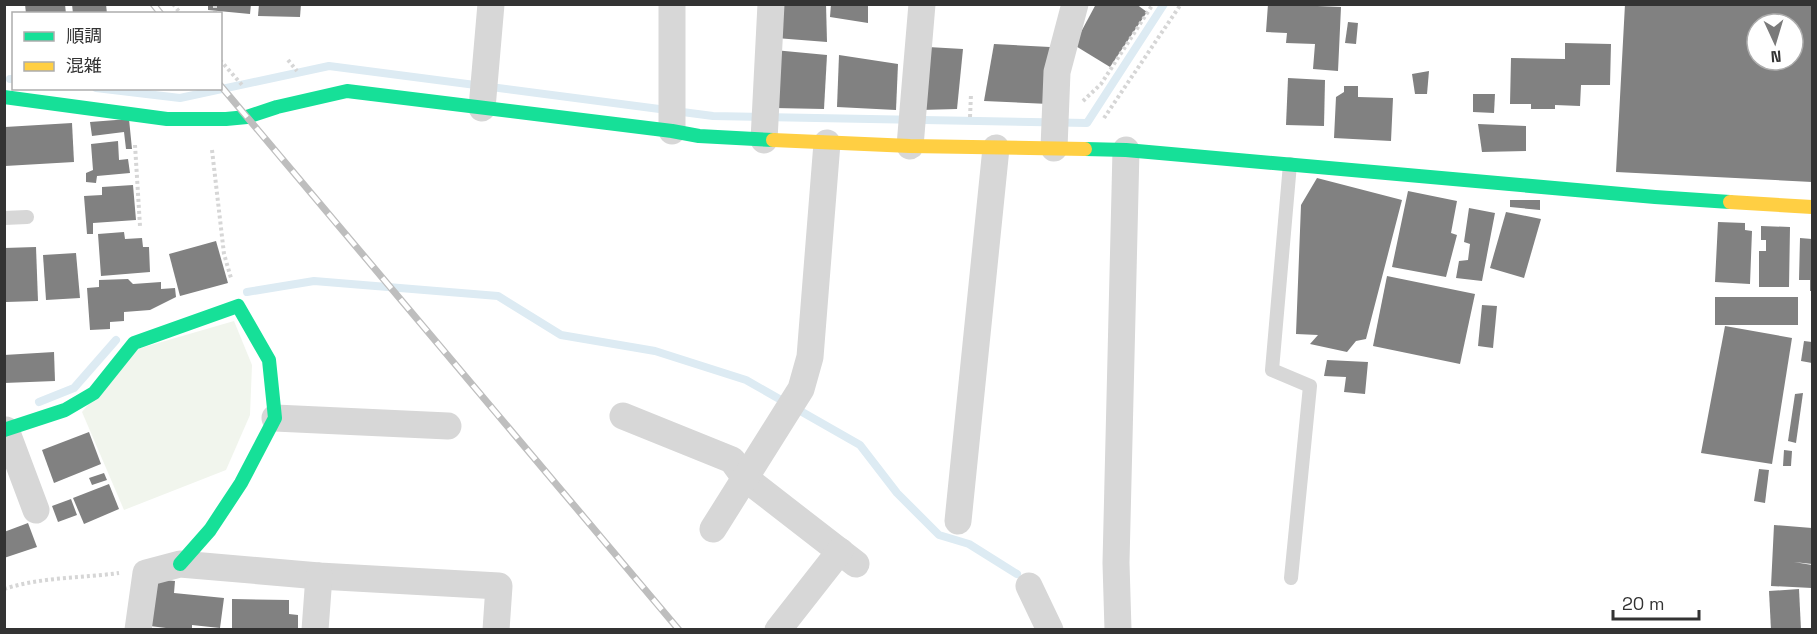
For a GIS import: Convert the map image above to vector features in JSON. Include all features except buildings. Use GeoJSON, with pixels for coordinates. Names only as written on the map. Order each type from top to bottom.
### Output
{"type":"FeatureCollection","features":[{"type":"Feature","properties":{"kind":"street"},"geometry":{"type":"LineString","coordinates":[[482,108],[490,4]]}},
{"type":"Feature","properties":{"kind":"street"},"geometry":{"type":"LineString","coordinates":[[672,4],[672,131]]}},
{"type":"Feature","properties":{"kind":"street"},"geometry":{"type":"LineString","coordinates":[[764,140],[771,4]]}},
{"type":"Feature","properties":{"kind":"street"},"geometry":{"type":"LineString","coordinates":[[910,146],[922,4]]}},
{"type":"Feature","properties":{"kind":"street"},"geometry":{"type":"LineString","coordinates":[[1054,145],[1057,72],[1075,4]]}},
{"type":"Feature","properties":{"kind":"street"},"geometry":{"type":"LineString","coordinates":[[4,97],[167,118],[226,119],[247,117],[277,107],[347,91],[699,136],[910,146],[996,148],[1054,145],[1655,197],[1812,207]]}},
{"type":"Feature","properties":{"kind":"street"},"geometry":{"type":"LineString","coordinates":[[713,529],[801,389],[810,357],[826,143]]}},
{"type":"Feature","properties":{"kind":"street"},"geometry":{"type":"LineString","coordinates":[[958,521],[996,148]]}},
{"type":"Feature","properties":{"kind":"street"},"geometry":{"type":"LineString","coordinates":[[1118,630],[1116,563],[1126,150]]}},
{"type":"Feature","properties":{"kind":"street"},"geometry":{"type":"LineString","coordinates":[[36,510],[5,430],[65,410],[94,393],[134,343],[238,306],[269,360],[275,418],[241,483],[210,530],[180,564]]}},
{"type":"Feature","properties":{"kind":"street"},"geometry":{"type":"LineString","coordinates":[[623,416],[732,460],[745,478],[848,558],[778,630]]}},
{"type":"Feature","properties":{"kind":"street"},"geometry":{"type":"LineString","coordinates":[[275,418],[448,426]]}},
{"type":"Feature","properties":{"kind":"street"},"geometry":{"type":"LineString","coordinates":[[138,630],[146,573],[180,564],[319,576],[499,586],[496,630]]}},
{"type":"Feature","properties":{"kind":"street"},"geometry":{"type":"LineString","coordinates":[[315,630],[319,576]]}},
{"type":"Feature","properties":{"kind":"street"},"geometry":{"type":"LineString","coordinates":[[1029,586],[1050,630]]}},
{"type":"Feature","properties":{"kind":"lane"},"geometry":{"type":"LineString","coordinates":[[1290,164],[1272,370],[1310,387],[1292,578]]}},
{"type":"Feature","properties":{"kind":"lane"},"geometry":{"type":"LineString","coordinates":[[4,218],[27,218]]}},
{"type":"Feature","properties":{"kind":"path"},"geometry":{"type":"LineString","coordinates":[[1055,103],[1080,104],[1101,84],[1153,4]]}},
{"type":"Feature","properties":{"kind":"path"},"geometry":{"type":"LineString","coordinates":[[1097,149],[1097,128],[1181,4]]}},
{"type":"Feature","properties":{"kind":"path"},"geometry":{"type":"LineString","coordinates":[[222,62],[229,69]]}},
{"type":"Feature","properties":{"kind":"path"},"geometry":{"type":"LineString","coordinates":[[971,102],[972,94]]}},
{"type":"Feature","properties":{"kind":"path"},"geometry":{"type":"LineString","coordinates":[[133,114],[140,226]]}},
{"type":"Feature","properties":{"kind":"path"},"geometry":{"type":"LineString","coordinates":[[203,147],[213,151],[224,254],[238,306]]}},
{"type":"Feature","properties":{"kind":"path"},"geometry":{"type":"LineString","coordinates":[[4,589],[57,579],[138,571],[146,573]]}},
{"type":"Feature","properties":{"kind":"shaded area"},"geometry":{"type":"Polygon","coordinates":[[[234,321],[252,365],[250,415],[226,470],[124,510],[82,412],[134,350],[234,321]]]}},
{"type":"Feature","properties":{"kind":"waterway"},"geometry":{"type":"LineString","coordinates":[[222,89],[329,66],[713,116],[1087,123],[1164,4]]}},
{"type":"Feature","properties":{"kind":"waterway"},"geometry":{"type":"LineString","coordinates":[[113,90],[180,98],[217,90]]}},
{"type":"Feature","properties":{"kind":"waterway"},"geometry":{"type":"LineString","coordinates":[[247,292],[314,281],[498,296],[561,335],[655,351],[746,380],[860,445],[897,493],[939,535],[969,544],[1017,574]]}},
{"type":"Feature","properties":{"kind":"waterway"},"geometry":{"type":"LineString","coordinates":[[39,402],[74,388],[116,340]]}},
{"type":"Feature","properties":{"kind":"railway"},"geometry":{"type":"LineString","coordinates":[[153,4],[159,12]]}},
{"type":"Feature","properties":{"kind":"railway"},"geometry":{"type":"LineString","coordinates":[[222,87],[679,630]]}},
{"type":"Feature","properties":{"kind":"traffic: fast"},"geometry":{"type":"LineString","coordinates":[[4,97],[167,119],[226,119],[247,117],[277,107],[347,91],[699,136],[773,140]]}},
{"type":"Feature","properties":{"kind":"traffic: fast"},"geometry":{"type":"LineString","coordinates":[[1085,149],[1126,150],[1730,202]]}},
{"type":"Feature","properties":{"kind":"traffic: fast"},"geometry":{"type":"LineString","coordinates":[[4,430],[65,410],[94,393],[134,343],[238,306],[269,360],[275,418],[241,483],[210,530],[180,564]]}},
{"type":"Feature","properties":{"kind":"traffic: slow"},"geometry":{"type":"LineString","coordinates":[[773,140],[910,146],[1085,149]]}},
{"type":"Feature","properties":{"kind":"traffic: slow"},"geometry":{"type":"LineString","coordinates":[[1730,202],[1812,207]]}}]}
